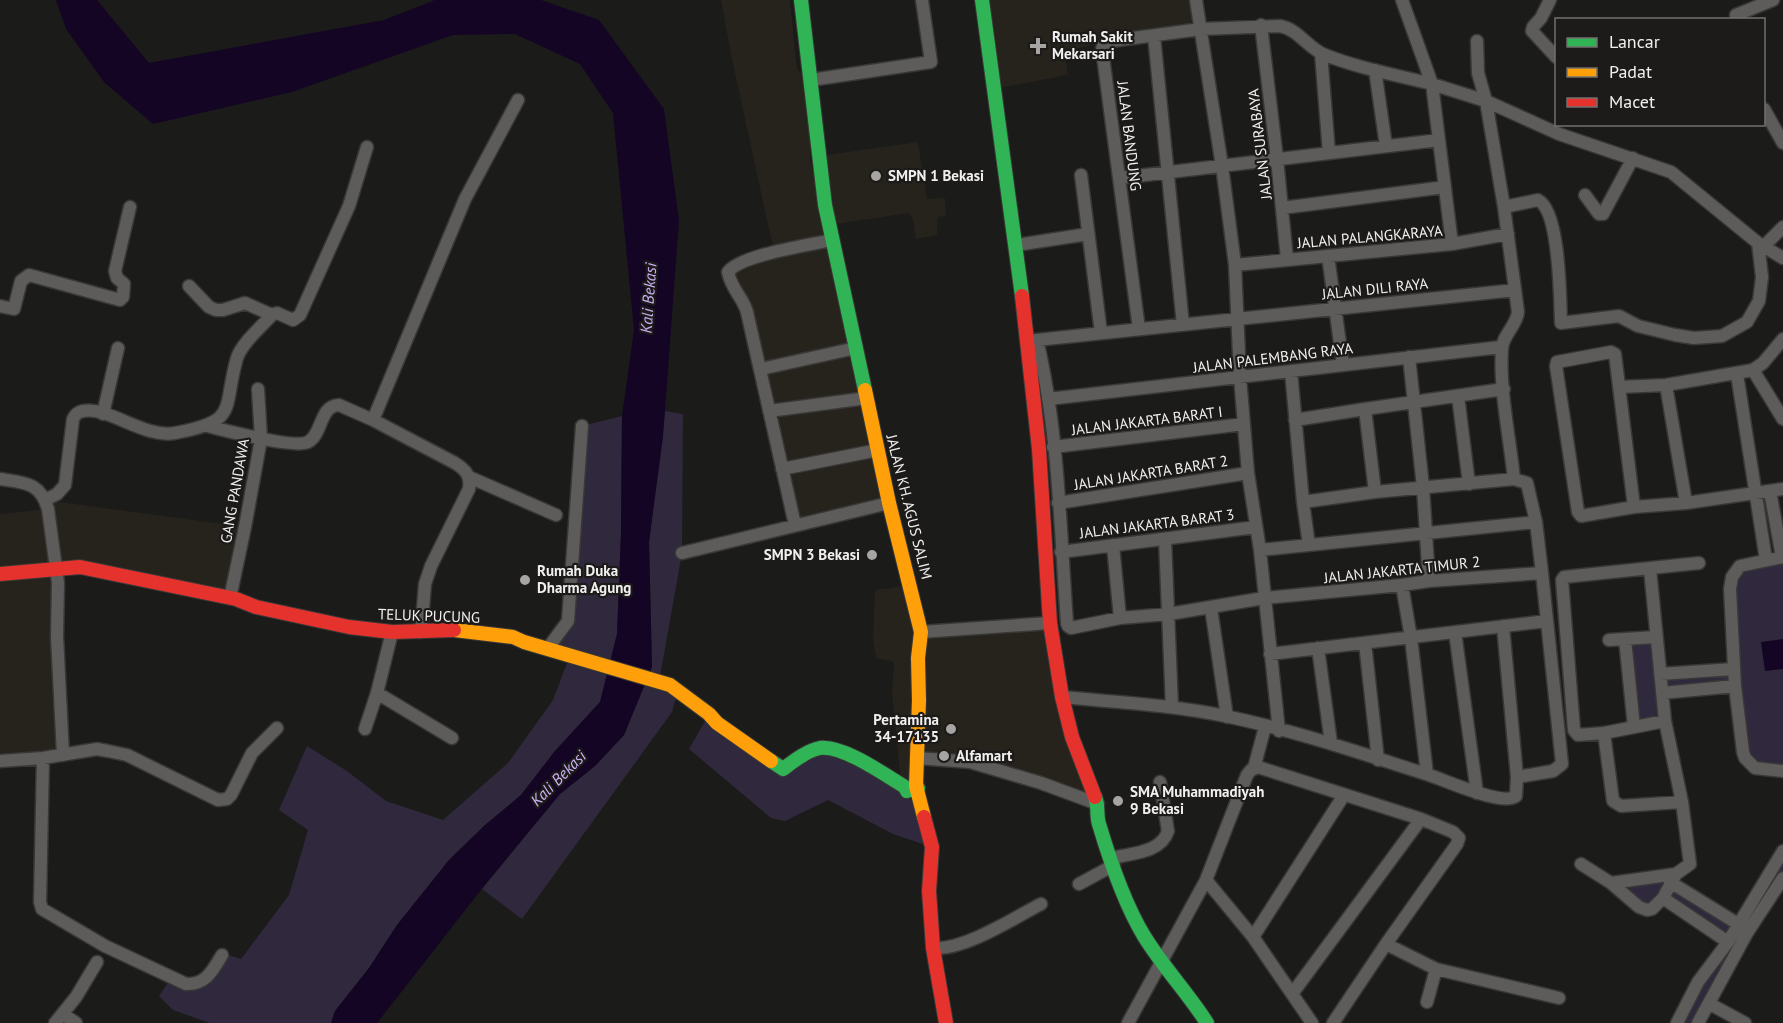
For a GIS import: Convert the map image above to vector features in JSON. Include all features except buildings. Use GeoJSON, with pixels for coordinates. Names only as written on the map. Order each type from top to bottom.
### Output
{"type":"FeatureCollection","features":[{"type":"Feature","properties":{"kind":"street","name":"JALAN KH. AGUS SALIM"},"geometry":{"type":"LineString","coordinates":[[801,0],[818,157],[832,240],[889,502],[921,632],[918,658],[916,786],[932,847],[929,891],[933,948],[946,1023]]}},
{"type":"Feature","properties":{"kind":"street"},"geometry":{"type":"LineString","coordinates":[[811,80],[931,62],[922,0]]}},
{"type":"Feature","properties":{"kind":"street"},"geometry":{"type":"LineString","coordinates":[[982,0],[1016,245],[1032,340],[1048,399],[1061,552]]}},
{"type":"Feature","properties":{"kind":"street"},"geometry":{"type":"LineString","coordinates":[[1196,0],[1235,265],[1240,377],[1248,473],[1260,550],[1279,731]]}},
{"type":"Feature","properties":{"kind":"street"},"geometry":{"type":"LineString","coordinates":[[1402,0],[1432,84],[1452,244]]}},
{"type":"Feature","properties":{"kind":"street"},"geometry":{"type":"LineString","coordinates":[[1550,0],[1532,31],[1555,55]]}},
{"type":"Feature","properties":{"kind":"street"},"geometry":{"type":"LineString","coordinates":[[1736,15],[1773,0]]}},
{"type":"Feature","properties":{"kind":"street","name":"JALAN BANDUNG"},"geometry":{"type":"LineString","coordinates":[[1139,329],[1103,46],[1111,41],[1201,28],[1261,25],[1287,27],[1321,53],[1486,101],[1671,172],[1761,244],[1783,258]]}},
{"type":"Feature","properties":{"kind":"street","name":"JALAN SURABAYA"},"geometry":{"type":"LineString","coordinates":[[1261,25],[1287,260]]}},
{"type":"Feature","properties":{"kind":"street"},"geometry":{"type":"LineString","coordinates":[[1154,36],[1183,325]]}},
{"type":"Feature","properties":{"kind":"street"},"geometry":{"type":"LineString","coordinates":[[1477,41],[1478,73],[1486,101],[1504,207],[1518,316],[1502,347],[1504,389],[1514,479]]}},
{"type":"Feature","properties":{"kind":"street"},"geometry":{"type":"LineString","coordinates":[[1321,53],[1329,153]]}},
{"type":"Feature","properties":{"kind":"street"},"geometry":{"type":"LineString","coordinates":[[1375,70],[1386,146]]}},
{"type":"Feature","properties":{"kind":"street"},"geometry":{"type":"LineString","coordinates":[[373,420],[465,199],[518,100]]}},
{"type":"Feature","properties":{"kind":"street"},"geometry":{"type":"LineString","coordinates":[[1765,111],[1783,143]]}},
{"type":"Feature","properties":{"kind":"street"},"geometry":{"type":"LineString","coordinates":[[1119,178],[1439,140]]}},
{"type":"Feature","properties":{"kind":"street"},"geometry":{"type":"LineString","coordinates":[[189,286],[209,307],[223,310],[245,303],[272,315],[277,314],[293,320],[300,315],[350,206],[367,147]]}},
{"type":"Feature","properties":{"kind":"street"},"geometry":{"type":"LineString","coordinates":[[1585,195],[1599,214],[1603,214],[1633,158]]}},
{"type":"Feature","properties":{"kind":"street"},"geometry":{"type":"LineString","coordinates":[[1081,175],[1101,333]]}},
{"type":"Feature","properties":{"kind":"street"},"geometry":{"type":"LineString","coordinates":[[1282,208],[1444,187]]}},
{"type":"Feature","properties":{"kind":"street"},"geometry":{"type":"LineString","coordinates":[[1504,207],[1538,200],[1545,205],[1554,229],[1557,247],[1561,323],[1619,316],[1638,326],[1675,335],[1700,338],[1722,336],[1746,322],[1759,301],[1762,277],[1761,244],[1783,226]]}},
{"type":"Feature","properties":{"kind":"street"},"geometry":{"type":"LineString","coordinates":[[0,306],[14,309],[21,281],[28,275],[120,300],[123,297],[124,284],[115,272],[130,207]]}},
{"type":"Feature","properties":{"kind":"street"},"geometry":{"type":"LineString","coordinates":[[1016,245],[1088,234]]}},
{"type":"Feature","properties":{"kind":"street","name":"JALAN PALANGKARAYA"},"geometry":{"type":"LineString","coordinates":[[1235,265],[1452,244],[1508,234]]}},
{"type":"Feature","properties":{"kind":"street"},"geometry":{"type":"LineString","coordinates":[[795,525],[744,303],[736,295],[728,272],[733,267],[774,252],[832,240]]}},
{"type":"Feature","properties":{"kind":"street"},"geometry":{"type":"LineString","coordinates":[[1328,256],[1343,365]]}},
{"type":"Feature","properties":{"kind":"street","name":"JALAN DILI RAYA"},"geometry":{"type":"LineString","coordinates":[[1032,340],[1515,290]]}},
{"type":"Feature","properties":{"kind":"street"},"geometry":{"type":"LineString","coordinates":[[45,500],[57,494],[65,485],[75,415],[85,410],[104,414],[162,434],[207,426],[217,420],[226,410],[240,353],[272,315]]}},
{"type":"Feature","properties":{"kind":"street"},"geometry":{"type":"LineString","coordinates":[[1619,387],[1666,385],[1753,370],[1779,351],[1783,339]]}},
{"type":"Feature","properties":{"kind":"street"},"geometry":{"type":"LineString","coordinates":[[1032,340],[1050,623],[1062,697],[1072,738],[1098,804],[1098,821],[1123,892],[1141,930],[1207,1023]]}},
{"type":"Feature","properties":{"kind":"street","name":"JALAN PALEMBANG RAYA"},"geometry":{"type":"LineString","coordinates":[[1048,399],[1502,347]]}},
{"type":"Feature","properties":{"kind":"street"},"geometry":{"type":"LineString","coordinates":[[104,414],[118,348]]}},
{"type":"Feature","properties":{"kind":"street"},"geometry":{"type":"LineString","coordinates":[[761,369],[856,348]]}},
{"type":"Feature","properties":{"kind":"street"},"geometry":{"type":"LineString","coordinates":[[1634,507],[1616,357],[1611,352],[1559,362],[1556,364],[1578,514],[1585,516],[1634,507],[1686,503],[1783,489]]}},
{"type":"Feature","properties":{"kind":"street"},"geometry":{"type":"LineString","coordinates":[[1409,357],[1423,487],[1429,581]]}},
{"type":"Feature","properties":{"kind":"street"},"geometry":{"type":"LineString","coordinates":[[1753,370],[1783,419]]}},
{"type":"Feature","properties":{"kind":"street"},"geometry":{"type":"LineString","coordinates":[[1291,371],[1309,545]]}},
{"type":"Feature","properties":{"kind":"street"},"geometry":{"type":"LineString","coordinates":[[1737,374],[1766,560]]}},
{"type":"Feature","properties":{"kind":"street"},"geometry":{"type":"LineString","coordinates":[[1666,385],[1686,503]]}},
{"type":"Feature","properties":{"kind":"street","name":"GANG PANDAWA"},"geometry":{"type":"LineString","coordinates":[[230,598],[261,439],[258,388]]}},
{"type":"Feature","properties":{"kind":"street"},"geometry":{"type":"LineString","coordinates":[[1295,420],[1504,389]]}},
{"type":"Feature","properties":{"kind":"street"},"geometry":{"type":"LineString","coordinates":[[1458,396],[1469,484]]}},
{"type":"Feature","properties":{"kind":"street"},"geometry":{"type":"LineString","coordinates":[[769,411],[867,398]]}},
{"type":"Feature","properties":{"kind":"street"},"geometry":{"type":"LineString","coordinates":[[207,426],[261,439],[306,443],[311,439],[326,412],[334,405],[339,405],[373,420],[466,470],[469,477],[469,489],[431,566],[425,584],[421,632]]}},
{"type":"Feature","properties":{"kind":"street"},"geometry":{"type":"LineString","coordinates":[[1365,409],[1375,492]]}},
{"type":"Feature","properties":{"kind":"street","name":"JALAN JAKARTA BARAT I"},"geometry":{"type":"LineString","coordinates":[[1053,447],[1244,424]]}},
{"type":"Feature","properties":{"kind":"street"},"geometry":{"type":"LineString","coordinates":[[548,648],[568,621],[582,426]]}},
{"type":"Feature","properties":{"kind":"street"},"geometry":{"type":"LineString","coordinates":[[782,469],[878,450]]}},
{"type":"Feature","properties":{"kind":"street","name":"JALAN JAKARTA BARAT 2"},"geometry":{"type":"LineString","coordinates":[[1058,503],[1248,473]]}},
{"type":"Feature","properties":{"kind":"street"},"geometry":{"type":"LineString","coordinates":[[469,477],[555,515]]}},
{"type":"Feature","properties":{"kind":"street"},"geometry":{"type":"LineString","coordinates":[[0,479],[33,485],[45,500],[56,568],[63,755]]}},
{"type":"Feature","properties":{"kind":"street"},"geometry":{"type":"LineString","coordinates":[[1303,502],[1375,492],[1514,479],[1528,484],[1536,522],[1562,764],[1553,771],[1517,777]]}},
{"type":"Feature","properties":{"kind":"street"},"geometry":{"type":"LineString","coordinates":[[1770,491],[1782,557],[1740,566],[1734,572],[1730,584],[1735,686],[1745,758],[1755,768],[1783,771]]}},
{"type":"Feature","properties":{"kind":"street"},"geometry":{"type":"LineString","coordinates":[[682,553],[889,502]]}},
{"type":"Feature","properties":{"kind":"street"},"geometry":{"type":"LineString","coordinates":[[1260,550],[1536,522]]}},
{"type":"Feature","properties":{"kind":"street","name":"JALAN JAKARTA BARAT 3"},"geometry":{"type":"LineString","coordinates":[[1061,552],[1256,527]]}},
{"type":"Feature","properties":{"kind":"street"},"geometry":{"type":"LineString","coordinates":[[1165,539],[1172,707]]}},
{"type":"Feature","properties":{"kind":"street"},"geometry":{"type":"LineString","coordinates":[[1113,545],[1119,618]]}},
{"type":"Feature","properties":{"kind":"street","name":"JALAN JAKARTA TIMUR 2"},"geometry":{"type":"LineString","coordinates":[[1061,552],[1068,626],[1071,628],[1119,618],[1169,614],[1264,598],[1429,581],[1542,573]]}},
{"type":"Feature","properties":{"kind":"street"},"geometry":{"type":"LineString","coordinates":[[1665,722],[1604,733],[1578,735],[1574,730],[1563,579],[1564,577],[1699,563]]}},
{"type":"Feature","properties":{"kind":"street","name":"TELUK PUCUNG"},"geometry":{"type":"LineString","coordinates":[[0,574],[80,567],[230,598],[256,607],[349,627],[392,632],[458,630],[513,637],[670,685],[709,714],[717,723],[783,769],[815,749],[826,747],[847,752],[907,791],[918,788]]}},
{"type":"Feature","properties":{"kind":"street"},"geometry":{"type":"LineString","coordinates":[[1581,864],[1611,883],[1639,907],[1647,910],[1652,909],[1663,898],[1673,878],[1690,864],[1682,802],[1665,722],[1650,569]]}},
{"type":"Feature","properties":{"kind":"street"},"geometry":{"type":"LineString","coordinates":[[1402,585],[1411,638],[1427,774]]}},
{"type":"Feature","properties":{"kind":"street"},"geometry":{"type":"LineString","coordinates":[[1211,608],[1227,717]]}},
{"type":"Feature","properties":{"kind":"street"},"geometry":{"type":"LineString","coordinates":[[1270,654],[1547,621]]}},
{"type":"Feature","properties":{"kind":"street"},"geometry":{"type":"LineString","coordinates":[[921,632],[1050,623]]}},
{"type":"Feature","properties":{"kind":"street"},"geometry":{"type":"LineString","coordinates":[[1062,697],[1172,707],[1227,717],[1331,743],[1477,793],[1513,799],[1516,796],[1517,777],[1503,626]]}},
{"type":"Feature","properties":{"kind":"street"},"geometry":{"type":"LineString","coordinates":[[365,729],[377,693],[392,632]]}},
{"type":"Feature","properties":{"kind":"street"},"geometry":{"type":"LineString","coordinates":[[1455,632],[1477,793]]}},
{"type":"Feature","properties":{"kind":"street"},"geometry":{"type":"LineString","coordinates":[[1609,640],[1656,637]]}},
{"type":"Feature","properties":{"kind":"street"},"geometry":{"type":"LineString","coordinates":[[1625,639],[1634,727]]}},
{"type":"Feature","properties":{"kind":"street"},"geometry":{"type":"LineString","coordinates":[[1365,643],[1378,760]]}},
{"type":"Feature","properties":{"kind":"street"},"geometry":{"type":"LineString","coordinates":[[1318,648],[1331,743]]}},
{"type":"Feature","properties":{"kind":"street"},"geometry":{"type":"LineString","coordinates":[[1660,674],[1734,669]]}},
{"type":"Feature","properties":{"kind":"street"},"geometry":{"type":"LineString","coordinates":[[1662,693],[1735,686]]}},
{"type":"Feature","properties":{"kind":"street"},"geometry":{"type":"LineString","coordinates":[[377,693],[452,738]]}},
{"type":"Feature","properties":{"kind":"street"},"geometry":{"type":"LineString","coordinates":[[1128,1023],[1206,880],[1246,775],[1254,768],[1265,727]]}},
{"type":"Feature","properties":{"kind":"street"},"geometry":{"type":"LineString","coordinates":[[0,761],[43,758],[97,749],[127,755],[223,801],[231,795],[252,753],[277,728]]}},
{"type":"Feature","properties":{"kind":"street"},"geometry":{"type":"LineString","coordinates":[[1604,733],[1613,801],[1616,804],[1620,806],[1682,802]]}},
{"type":"Feature","properties":{"kind":"street"},"geometry":{"type":"LineString","coordinates":[[43,758],[40,902],[42,909],[105,946],[186,984],[195,984],[207,978],[222,955]]}},
{"type":"Feature","properties":{"kind":"street"},"geometry":{"type":"LineString","coordinates":[[917,758],[970,762],[1051,786],[1098,804]]}},
{"type":"Feature","properties":{"kind":"street"},"geometry":{"type":"LineString","coordinates":[[1254,768],[1263,768],[1421,819],[1453,832],[1459,838],[1386,944],[1339,1020]]}},
{"type":"Feature","properties":{"kind":"street"},"geometry":{"type":"LineString","coordinates":[[1079,884],[1113,861],[1159,846],[1166,838],[1168,831],[1160,782]]}},
{"type":"Feature","properties":{"kind":"street"},"geometry":{"type":"LineString","coordinates":[[1253,938],[1344,795]]}},
{"type":"Feature","properties":{"kind":"street"},"geometry":{"type":"LineString","coordinates":[[1292,994],[1421,819]]}},
{"type":"Feature","properties":{"kind":"street"},"geometry":{"type":"LineString","coordinates":[[1677,1023],[1698,982],[1728,942],[1783,851]]}},
{"type":"Feature","properties":{"kind":"street"},"geometry":{"type":"LineString","coordinates":[[1611,883],[1673,878],[1738,924]]}},
{"type":"Feature","properties":{"kind":"street"},"geometry":{"type":"LineString","coordinates":[[1698,1023],[1747,933],[1783,878]]}},
{"type":"Feature","properties":{"kind":"street"},"geometry":{"type":"LineString","coordinates":[[1206,880],[1253,938],[1312,1023]]}},
{"type":"Feature","properties":{"kind":"street"},"geometry":{"type":"LineString","coordinates":[[1663,898],[1728,942]]}},
{"type":"Feature","properties":{"kind":"street"},"geometry":{"type":"LineString","coordinates":[[933,948],[942,948],[975,938],[1041,904]]}},
{"type":"Feature","properties":{"kind":"street"},"geometry":{"type":"LineString","coordinates":[[1386,944],[1436,969],[1559,998]]}},
{"type":"Feature","properties":{"kind":"street"},"geometry":{"type":"LineString","coordinates":[[76,1023],[59,1018],[76,997],[97,962]]}},
{"type":"Feature","properties":{"kind":"street"},"geometry":{"type":"LineString","coordinates":[[1427,1002],[1436,969]]}},
{"type":"Feature","properties":{"kind":"street"},"geometry":{"type":"LineString","coordinates":[[1710,1004],[1745,1023]]}},
{"type":"Feature","properties":{"kind":"shaded area"},"geometry":{"type":"Polygon","coordinates":[[[721,0],[790,0],[797,69],[812,84],[810,158],[889,503],[795,525],[761,369],[728,272],[774,252],[721,0]]]}},
{"type":"Feature","properties":{"kind":"shaded area","name":"Rumah Sakit Mekarsari"},"geometry":{"type":"Polygon","coordinates":[[[982,0],[1195,0],[1199,29],[1111,41],[1065,51],[1068,75],[994,89],[982,0]]]}},
{"type":"Feature","properties":{"kind":"shaded area","name":"SMPN 1 Bekasi"},"geometry":{"type":"Polygon","coordinates":[[[918,142],[927,199],[945,198],[946,216],[938,217],[937,235],[916,239],[913,220],[909,213],[836,224],[826,155],[918,142]]]}},
{"type":"Feature","properties":{"kind":"shaded area"},"geometry":{"type":"Polygon","coordinates":[[[665,411],[683,414],[682,553],[659,682],[678,691],[672,712],[522,919],[482,889],[560,794],[595,766],[624,735],[652,667],[649,542],[665,411]]]}},
{"type":"Feature","properties":{"kind":"shaded area"},"geometry":{"type":"Polygon","coordinates":[[[622,416],[617,634],[600,702],[555,751],[521,795],[449,860],[397,925],[369,968],[335,1011],[331,1023],[210,1023],[173,1010],[159,996],[171,978],[195,984],[222,953],[241,959],[289,895],[308,830],[279,810],[307,746],[347,771],[386,801],[443,820],[508,763],[553,700],[570,655],[548,648],[568,621],[582,426],[622,416]]]}},
{"type":"Feature","properties":{"kind":"shaded area"},"geometry":{"type":"Polygon","coordinates":[[[45,500],[245,527],[230,598],[56,568],[63,755],[0,761],[0,514],[48,509],[45,500]]]}},
{"type":"Feature","properties":{"kind":"shaded area"},"geometry":{"type":"Polygon","coordinates":[[[1783,557],[1783,771],[1750,764],[1735,686],[1663,693],[1665,721],[1634,727],[1625,639],[1656,637],[1660,673],[1734,669],[1734,572],[1783,557]]]}},
{"type":"Feature","properties":{"kind":"shaded area"},"geometry":{"type":"Polygon","coordinates":[[[911,585],[921,632],[1050,623],[1098,804],[1013,774],[917,758],[916,777],[901,784],[892,693],[894,662],[876,658],[873,638],[875,590],[911,585]]]}},
{"type":"Feature","properties":{"kind":"shaded area"},"geometry":{"type":"Polygon","coordinates":[[[709,714],[774,765],[815,749],[905,787],[932,847],[893,834],[828,800],[785,821],[771,818],[689,749],[709,714]]]}},
{"type":"Feature","properties":{"kind":"shaded area"},"geometry":{"type":"Polygon","coordinates":[[[1783,851],[1783,878],[1698,1023],[1678,1023],[1727,942],[1663,898],[1652,909],[1611,883],[1676,874],[1671,882],[1738,924],[1783,851]]]}},
{"type":"Feature","properties":{"kind":"water","name":"Kali Bekasi"},"geometry":{"type":"Polygon","coordinates":[[[56,0],[97,0],[149,63],[384,20],[435,0],[541,0],[599,20],[664,109],[679,221],[663,437],[649,542],[652,667],[624,735],[595,766],[560,794],[488,881],[377,1023],[331,1023],[335,1011],[369,968],[397,925],[449,860],[521,795],[555,751],[600,702],[617,634],[622,416],[634,330],[613,113],[580,64],[515,34],[453,35],[292,92],[153,124],[104,82],[66,29],[56,0]]]}},
{"type":"Feature","properties":{"kind":"water"},"geometry":{"type":"Polygon","coordinates":[[[1783,639],[1783,669],[1765,671],[1761,642],[1783,639]]]}},
{"type":"Feature","properties":{"kind":"traffic: fast"},"geometry":{"type":"LineString","coordinates":[[801,0],[825,205],[865,390]]}},
{"type":"Feature","properties":{"kind":"traffic: fast"},"geometry":{"type":"LineString","coordinates":[[982,0],[1022,296]]}},
{"type":"Feature","properties":{"kind":"traffic: fast"},"geometry":{"type":"LineString","coordinates":[[771,761],[783,769],[810,751],[829,748],[864,762],[905,787],[907,791],[918,788]]}},
{"type":"Feature","properties":{"kind":"traffic: fast"},"geometry":{"type":"LineString","coordinates":[[1095,797],[1103,838],[1130,910],[1151,947],[1207,1023]]}},
{"type":"Feature","properties":{"kind":"traffic: slow"},"geometry":{"type":"LineString","coordinates":[[865,390],[889,503],[921,632],[918,658],[916,786],[924,817]]}},
{"type":"Feature","properties":{"kind":"traffic: slow"},"geometry":{"type":"LineString","coordinates":[[454,630],[513,637],[670,685],[709,714],[717,723],[771,761]]}},
{"type":"Feature","properties":{"kind":"traffic: jam"},"geometry":{"type":"LineString","coordinates":[[1022,296],[1039,449],[1050,623],[1062,697],[1072,737],[1095,797]]}},
{"type":"Feature","properties":{"kind":"traffic: jam"},"geometry":{"type":"LineString","coordinates":[[0,574],[80,567],[236,599],[256,607],[349,627],[392,632],[454,630]]}},
{"type":"Feature","properties":{"kind":"traffic: jam"},"geometry":{"type":"LineString","coordinates":[[924,817],[932,847],[929,891],[933,948],[946,1023]]}},
{"type":"Feature","properties":{"kind":"place","name":"Rumah Sakit Mekarsari"},"geometry":{"type":"Point","coordinates":[1038,46]}},
{"type":"Feature","properties":{"kind":"place","name":"SMPN 1 Bekasi"},"geometry":{"type":"Point","coordinates":[876,176]}},
{"type":"Feature","properties":{"kind":"place","name":"SMPN 3 Bekasi"},"geometry":{"type":"Point","coordinates":[872,555]}},
{"type":"Feature","properties":{"kind":"place","name":"Rumah Duka Dharma Agung"},"geometry":{"type":"Point","coordinates":[525,580]}},
{"type":"Feature","properties":{"kind":"place","name":"Pertamina 34-17135"},"geometry":{"type":"Point","coordinates":[951,729]}},
{"type":"Feature","properties":{"kind":"place","name":"Alfamart"},"geometry":{"type":"Point","coordinates":[944,756]}},
{"type":"Feature","properties":{"kind":"place","name":"SMA Muhammadiyah 9 Bekasi"},"geometry":{"type":"Point","coordinates":[1118,801]}}]}
